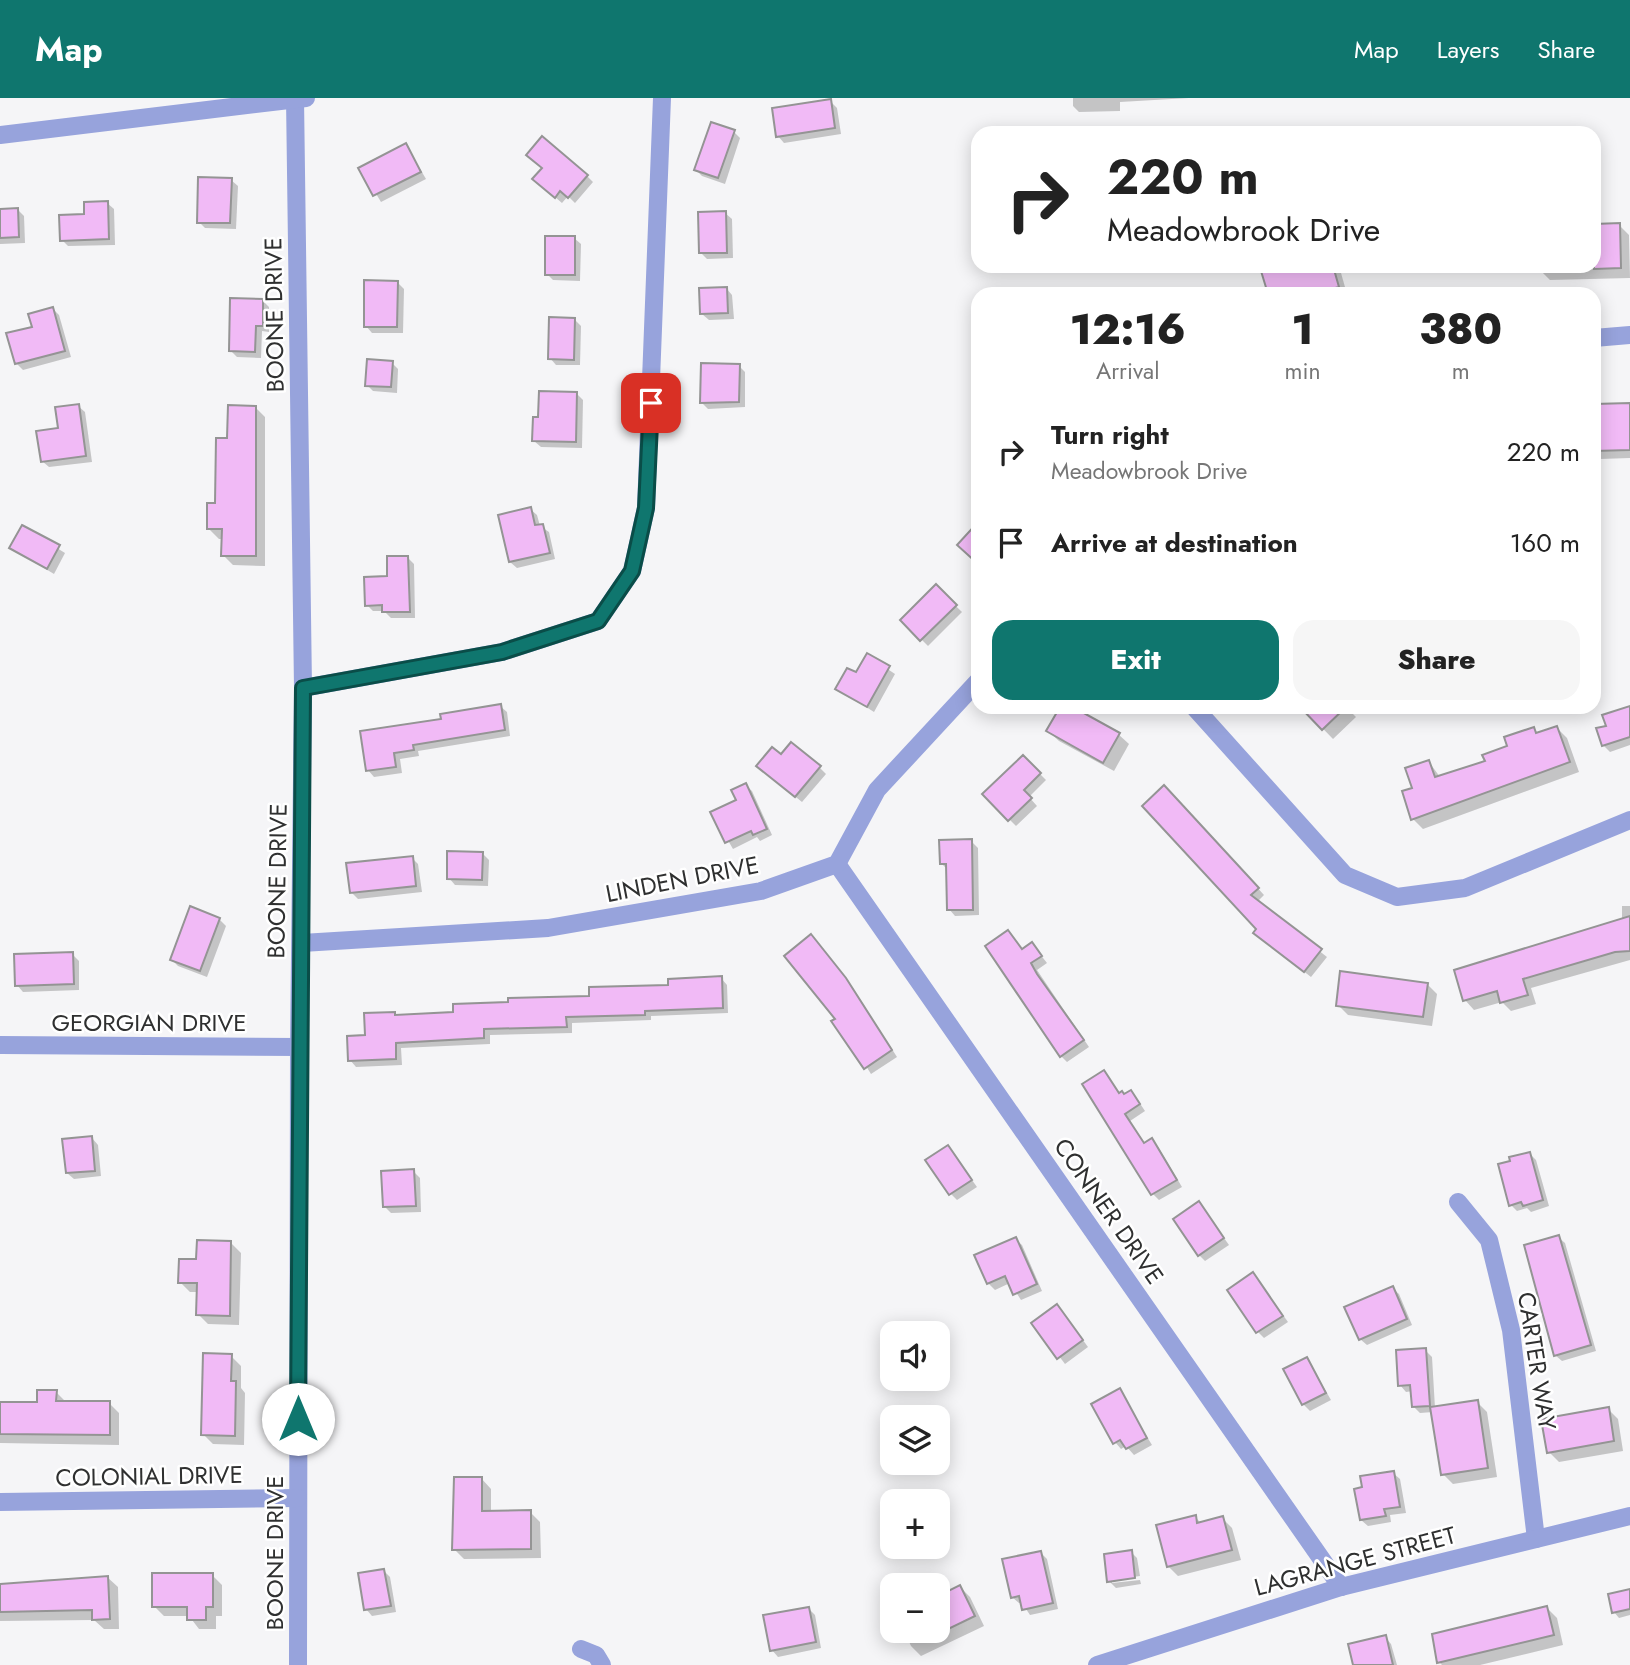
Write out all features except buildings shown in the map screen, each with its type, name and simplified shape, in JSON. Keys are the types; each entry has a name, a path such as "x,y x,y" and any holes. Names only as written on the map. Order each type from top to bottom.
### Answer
{"street":[{"path":"0,135 299,98"},
{"name":"BOONE DRIVE","path":"298,1665 299,1047 303,688 299,98"},
{"path":"303,688 502,652 598,621 632,571 646,508 662,98"},
{"path":"1601,337 1630,335"},
{"path":"837,864 877,790 971,689"},
{"path":"1200,714 1345,875 1397,897 1465,888 1630,820"},
{"name":"LINDEN DRIVE","path":"302,943 548,928 761,891 837,864"},
{"name":"CONNER DRIVE","path":"837,864 1341,1587"},
{"name":"GEORGIAN DRIVE","path":"0,1045 299,1047"},
{"name":"CARTER WAY","path":"1458,1202 1489,1240 1511,1330 1536,1539"},
{"name":"COLONIAL DRIVE","path":"0,1502 298,1498"},
{"name":"LAGRANGE STREET","path":"1097,1665 1118,1662 1341,1587 1630,1516"},
{"path":"581,1649 596,1655 602,1665"}],"route":[{"path":"298,1419 303,688 502,652 598,621 632,571 646,508 651,403"}]}
